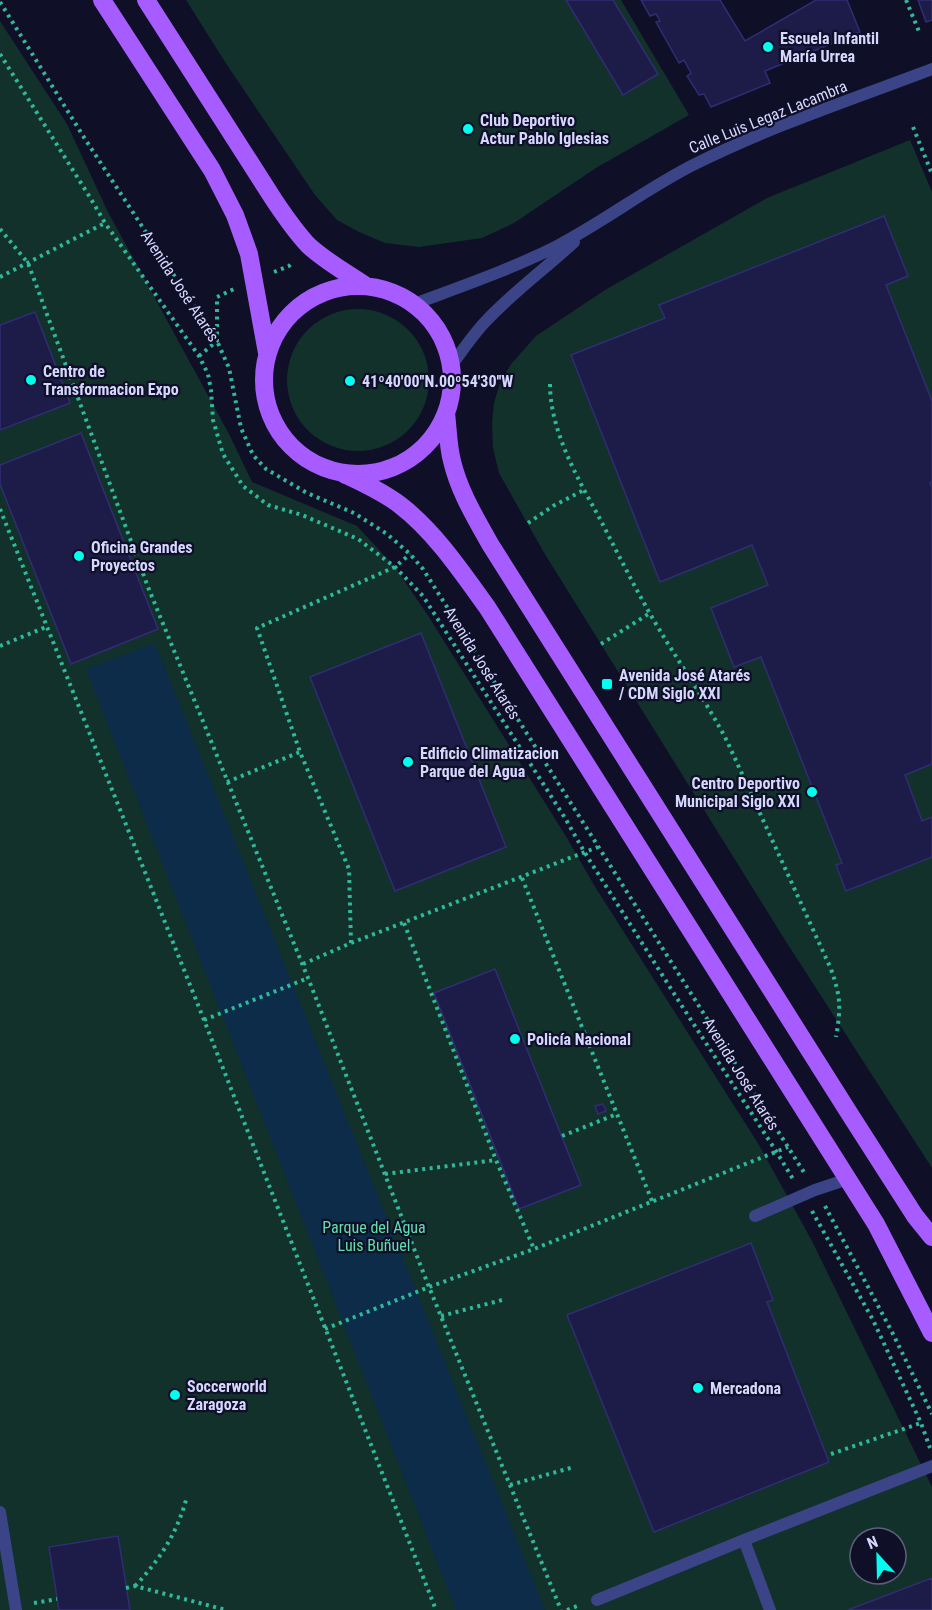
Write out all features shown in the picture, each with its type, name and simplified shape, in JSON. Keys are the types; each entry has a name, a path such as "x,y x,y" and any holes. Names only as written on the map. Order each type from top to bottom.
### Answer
{"main road":[{"path":"102,0 212,170 235,215 249,254 267,353"},
{"path":"146,0 291,225 309,245 366,286"},
{"path":"366,286 391,291 414,304 432,321 445,342 451,366 452,390 446,414 434,436 416,454 394,467 370,474 344,474 318,466 295,452 278,431 266,407 263,380 267,353 278,329 294,310 316,295 340,287 366,286"},
{"path":"446,414 452,462 459,483 468,505 490,544 857,1126 915,1216 932,1237"},
{"name":"Avenida José Atarés","path":"344,474 383,493 417,519 487,607 876,1224 932,1333"}],"street":[{"name":"Calle Luis Legaz Lacambra","path":"414,304 530,259 557,246 664,180 727,148 932,69"},
{"name":"Calle Luis Legaz Lacambra","path":"451,366 484,323 503,304 592,226"},
{"path":"754,1216 848,1179"},
{"path":"597,1600 932,1466"},
{"path":"0,1512 16,1610"},
{"path":"744,1540 770,1610"}],"path":[{"path":"906,0 920,34"},
{"name":"Avenida José Atarés","path":"0,2 85,139 217,341 229,368 241,429 253,454 266,469 307,493 354,513 387,534 423,568 816,1190 892,1332 932,1414"},
{"path":"0,54 105,223 199,356 208,374 213,420 223,454 243,486 268,505 302,514 358,538 395,567 423,596 821,1225 873,1320 921,1423 932,1453"},
{"path":"913,127 932,174"},
{"path":"0,278 105,223"},
{"path":"0,229 28,262 148,587 303,964 429,1287 561,1610"},
{"path":"550,384 552,409 558,429 584,490 650,613 727,741 831,969 841,1009 836,1036"},
{"path":"528,523 553,506 584,490"},
{"path":"0,509 436,1610"},
{"path":"351,944 349,869 300,752 258,628 395,567 410,554"},
{"path":"601,644 650,613"},
{"path":"0,646 46,627"},
{"path":"227,782 300,752"},
{"path":"303,964 598,847"},
{"path":"522,878 652,1201"},
{"path":"405,923 495,1160 534,1249"},
{"path":"204,1020 308,978"},
{"path":"562,1136 617,1114"},
{"path":"325,1329 429,1287 534,1249 788,1147"},
{"path":"385,1174 495,1160"},
{"path":"441,1316 506,1299"},
{"path":"831,1454 921,1423"},
{"path":"510,1485 574,1467"},
{"path":"135,1586 163,1552 174,1533 186,1500"},
{"path":"126,1588 135,1586 226,1610"}],"green space":[{"name":"Club Deportivo Actur Pablo Iglesias","path":"186,0 621,0 689,115 596,168 514,223 482,238 419,247 385,243 337,220 315,195"},
{"name":"Parque del Agua Luis Buñuel","path":"0,21 67,124 108,212 229,434 252,482 357,526 395,567 427,614 594,885 759,1145 812,1241 932,1487 932,1610 0,1610"},
{"name":"Centro Deportivo Municipal Siglo XXI","path":"910,140 932,192 932,1168 785,940 543,551 499,473 493,448 492,423 494,403 500,383 511,364 536,336 605,290 767,198"},
{"path":"358,309 385,315 408,330 423,353 429,380 423,407 408,430 385,445 358,451 331,445 308,430 293,407 287,380 293,353 308,330 331,315"}],"water":[{"path":"155,643 545,1610 456,1610 86,669"}],"building":[{"path":"566,0 613,0 658,74 623,95"},
{"name":"Escuela Infantil María Urrea","path":"641,0 720,0 745,41 816,0 847,0 860,32 765,71 770,83 711,107 704,94 699,95 687,76 691,73 684,60 679,63 656,22 660,21 656,14 650,16"},
{"path":"918,0 932,0 932,20 926,22"},
{"path":"884,216 908,276 886,285 932,401 932,482 930,483 932,487 932,764 905,775 922,821 932,817 932,857 846,891 836,865 842,863 761,657 734,667 711,608 768,585 752,545 660,582 571,355 665,318 659,305"},
{"name":"Centro de Transformacion Expo","path":"35,312 70,403 0,430 0,325"},
{"name":"Oficina Grandes Proyectos","path":"81,433 158,629 71,664 0,484 0,465"},
{"name":"Edificio Climatizacion Parque del Agua","path":"421,633 506,847 395,891 310,677"},
{"path":"495,969 581,1185 519,1209 434,993"},
{"path":"603,1104 606,1111 598,1114 595,1106"},
{"name":"Mercadona","path":"751,1243 773,1300 767,1302 829,1462 654,1532 567,1315"},
{"path":"118,1536 130,1610 59,1610 49,1547"},
{"path":"932,1578 932,1610 848,1610"}],"place":[{"name":"Escuela Infantil María Urrea","path":"768,47"},
{"name":"Club Deportivo Actur Pablo Iglesias","path":"468,129"},
{"name":"Centro de Transformacion Expo","path":"31,380"},
{"name":"41º40'00''N.00º54'30''W","path":"350,381"},
{"name":"Oficina Grandes Proyectos","path":"79,556"},
{"name":"Avenida José Atarés / CDM Siglo XXI","path":"607,684"},
{"name":"Edificio Climatizacion Parque del Agua","path":"408,762"},
{"name":"Centro Deportivo Municipal Siglo XXI","path":"812,792"},
{"name":"Policía Nacional","path":"515,1039"},
{"name":"Mercadona","path":"698,1388"},
{"name":"Soccerworld Zaragoza","path":"175,1395"}]}
